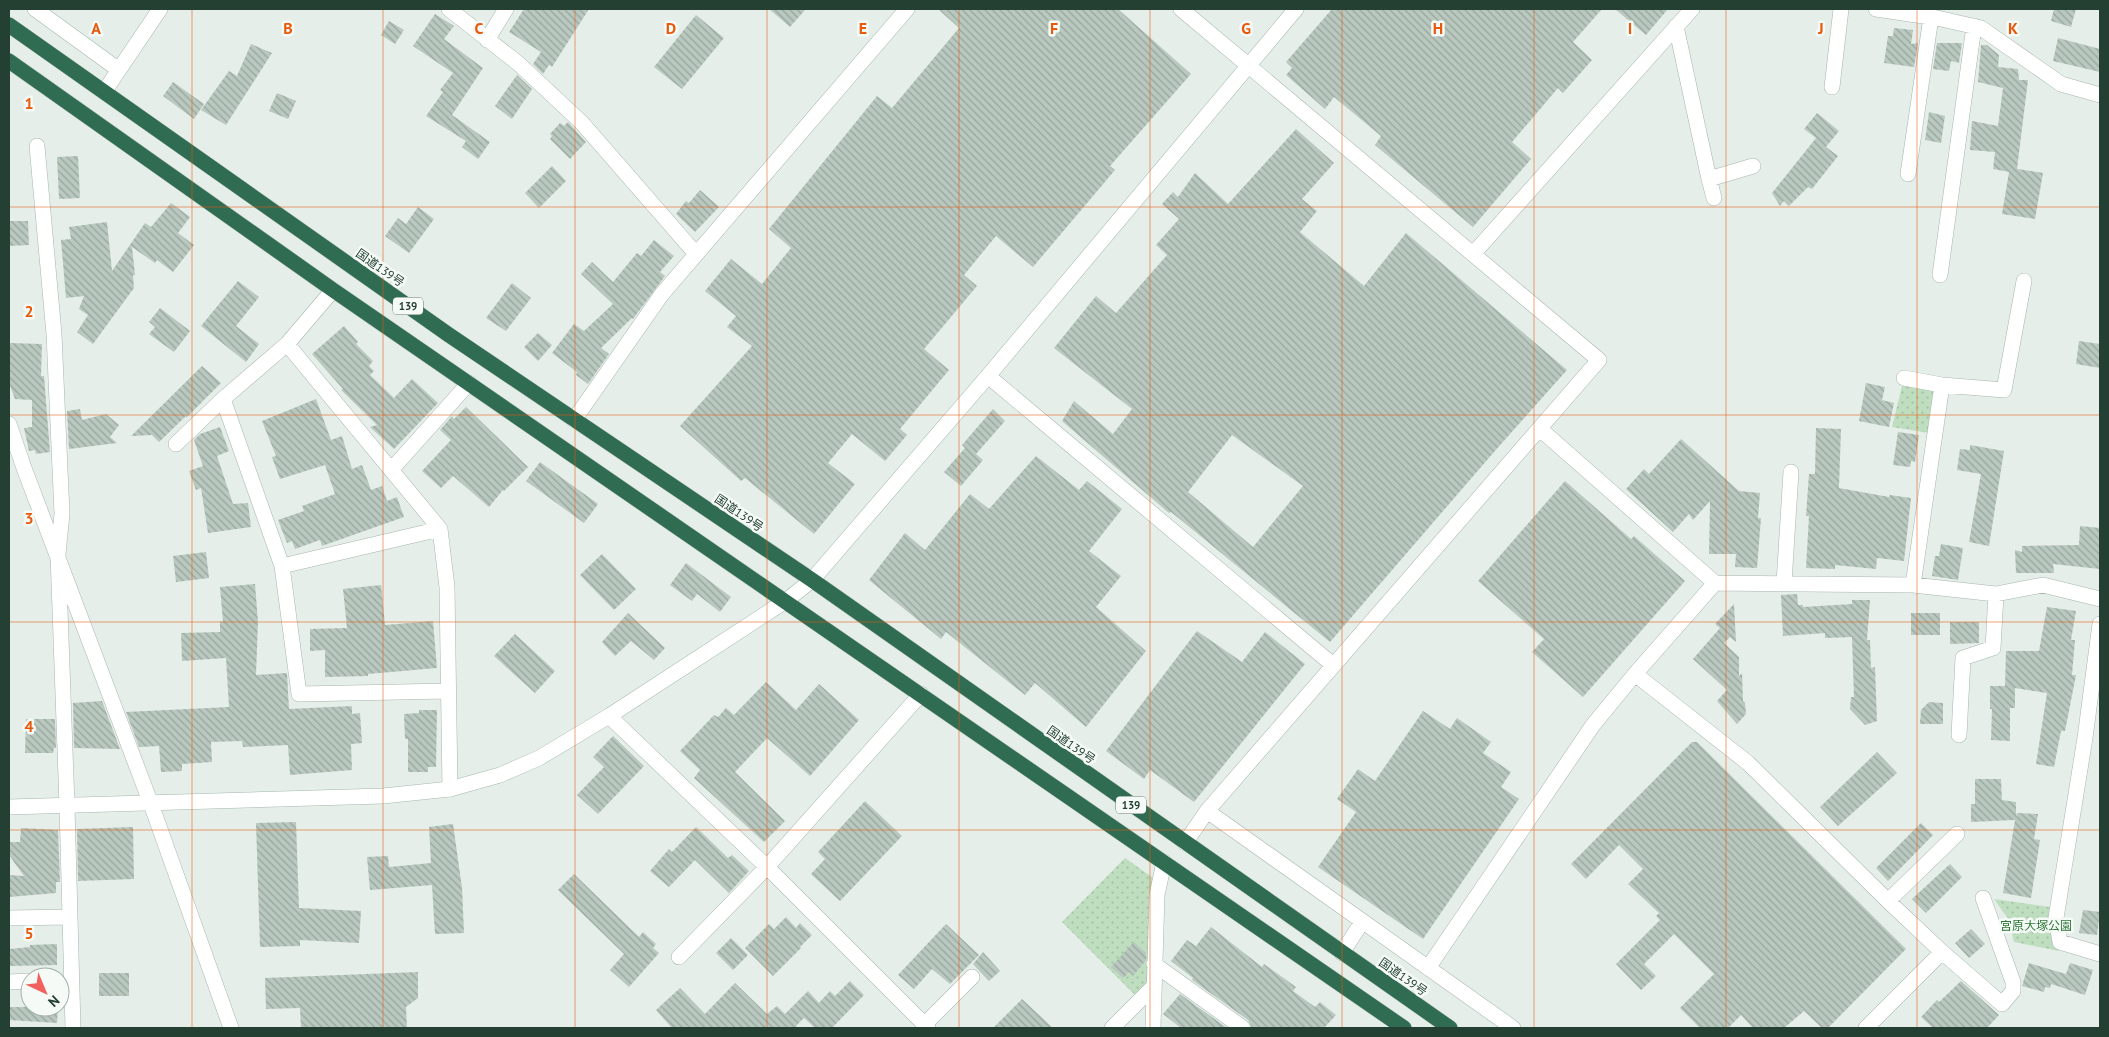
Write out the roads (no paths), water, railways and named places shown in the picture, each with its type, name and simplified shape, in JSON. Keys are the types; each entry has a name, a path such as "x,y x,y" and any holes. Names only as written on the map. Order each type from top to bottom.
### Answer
{"highway":[{"name":"国道139号","path":"9,25 574,420 812,580 1450,1028"},
{"name":"139","path":"9,61 334,290 1404,1028"}],"street":[{"path":"35,9 119,70"},
{"path":"104,92 160,9"},
{"path":"449,9 519,64 582,123 696,254"},
{"path":"487,40 506,9"},
{"path":"574,420 662,294 907,9"},
{"path":"1181,9 1599,360 1207,811 1185,843"},
{"path":"9,807 384,796 450,789 500,775 539,758 609,716 786,600 812,580 988,376 1296,9"},
{"path":"1473,254 1692,9"},
{"path":"1832,87 1841,9"},
{"path":"1876,9 1930,17 1981,28 2061,84 2100,95"},
{"path":"1908,174 1930,17"},
{"path":"1676,26 1714,198"},
{"path":"1940,275 1974,26"},
{"path":"37,146 55,343 62,514 58,554 67,806 68,918 66,967"},
{"path":"1709,180 1753,166"},
{"path":"1904,378 1942,386 2004,390 2024,281"},
{"path":"176,444 223,399 287,344 334,290"},
{"path":"287,344 440,529 447,587 450,789"},
{"path":"988,376 1333,665"},
{"path":"391,470 469,383"},
{"path":"1913,585 1942,386"},
{"path":"223,399 282,566 299,694 448,691"},
{"path":"9,424 16,468 58,554 232,1028"},
{"path":"1540,429 1715,583 1913,585 1996,594 2044,585 2100,599"},
{"path":"1784,583 1791,472"},
{"path":"282,566 440,529"},
{"path":"1428,968 1593,725 1715,583"},
{"path":"1959,735 1962,658 1993,648 1996,594"},
{"path":"2100,624 2093,739 2056,918 2060,942 2100,954"},
{"path":"1635,674 1748,763 1888,901 1942,952 2002,1004 2013,991 2010,970 1983,898"},
{"path":"679,957 767,867 922,694"},
{"path":"609,716 767,867 926,1026 972,977"},
{"path":"1207,811 1513,1028"},
{"path":"1888,901 1957,834"},
{"path":"1153,1028 1157,895 1164,862"},
{"path":"9,918 68,918"},
{"path":"1342,953 1362,922"},
{"path":"1866,1028 1942,952"},
{"path":"1154,964 1243,1028"},
{"path":"1112,1028 1153,987"},
{"path":"70,1010 73,1028"}],"park label":[{"name":"宮原大塚公園","path":"2036,926"}]}
